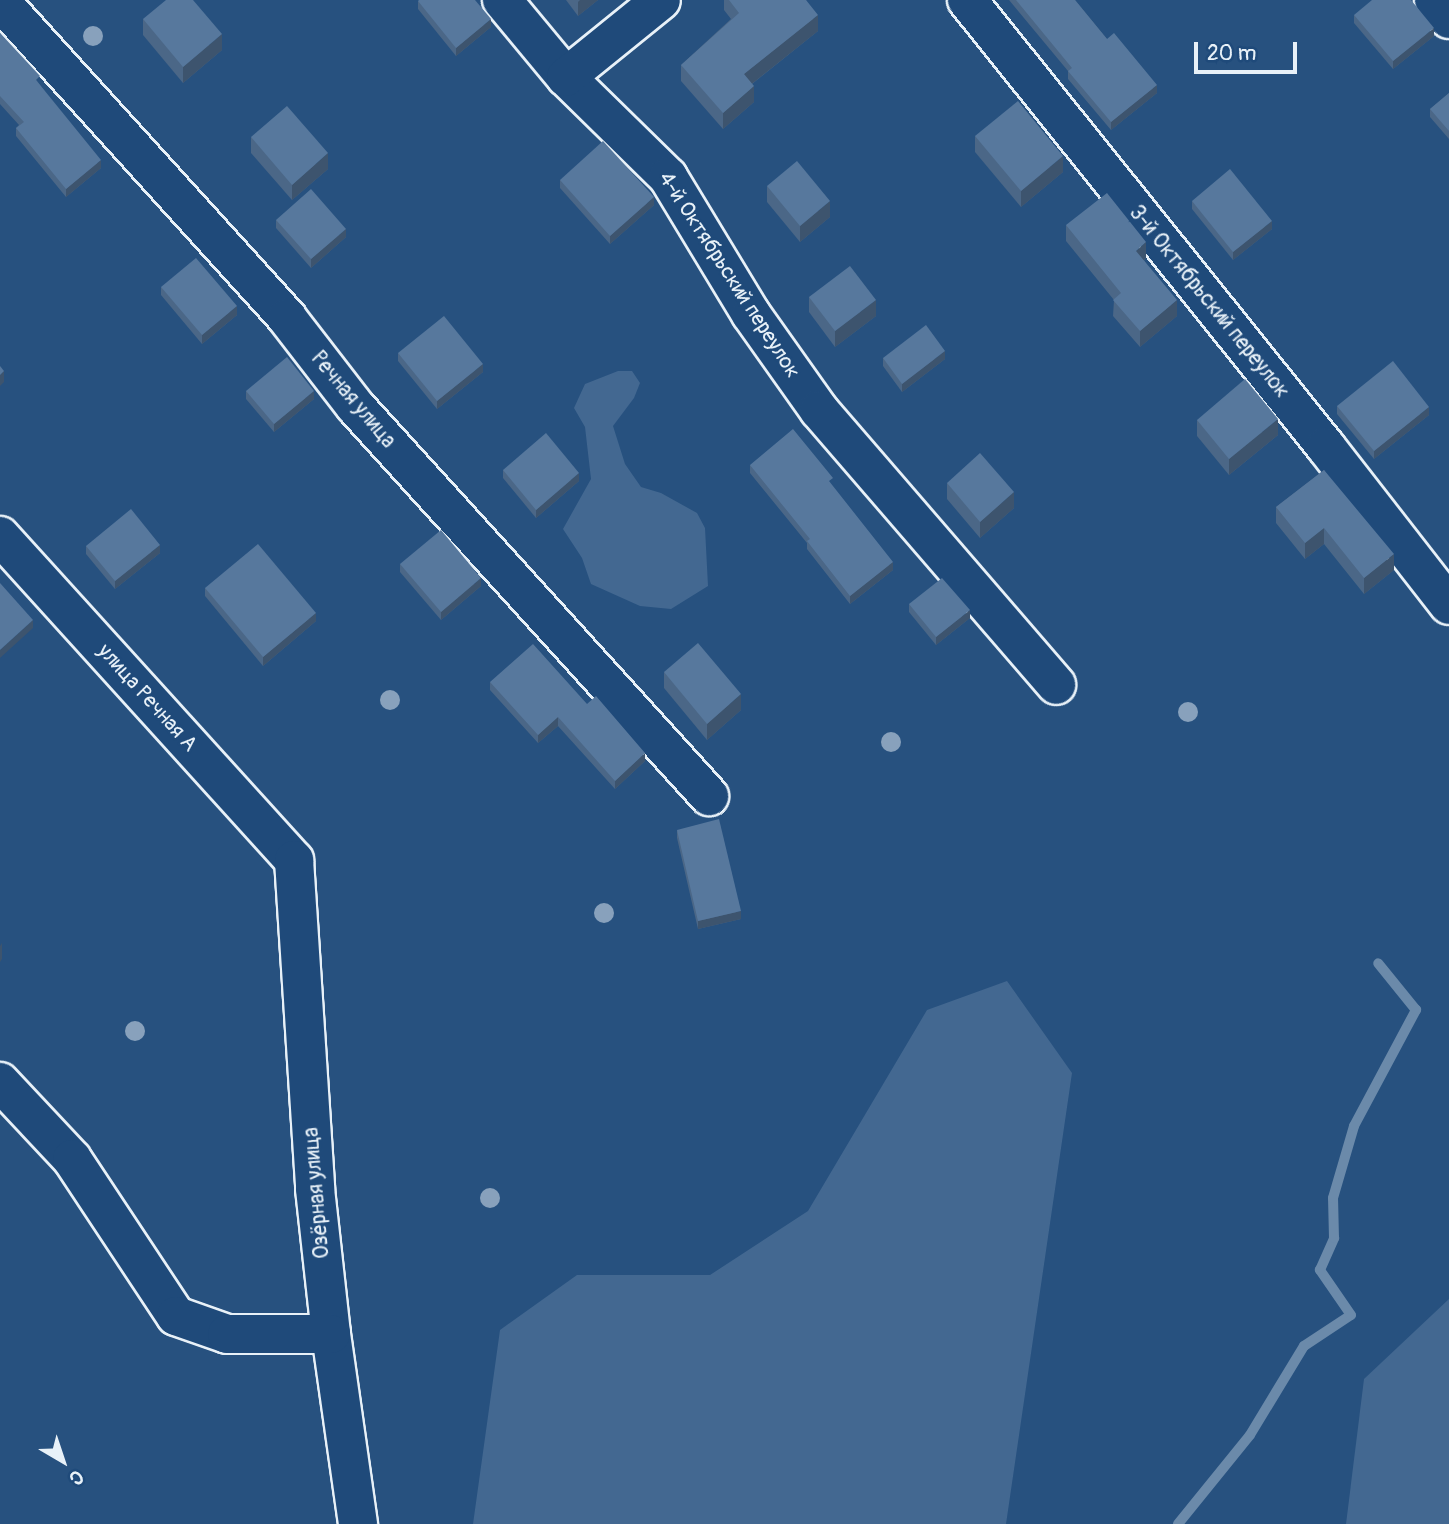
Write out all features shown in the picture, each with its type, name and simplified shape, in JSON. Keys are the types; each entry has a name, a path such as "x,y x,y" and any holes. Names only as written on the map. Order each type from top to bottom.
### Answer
{"lane":[{"name":"4-й Октябрьский переулок","path":"502,0 566,77 668,177 751,314 819,410 1056,685"},
{"path":"566,77 661,0"},
{"name":"3-й Октябрьский переулок","path":"967,0 1326,447 1449,605"},
{"path":"1434,0 1449,19"},
{"name":"Речная улица","path":"0,1 286,318 355,406 709,796"},
{"name":"улица Речная А","path":"0,536 294,860"},
{"name":"Озёрная улица","path":"294,860 315,1189 331,1334 359,1524"},
{"path":"0,1082 72,1159 176,1316 227,1334 331,1334"}],"shaded area":[{"path":"618,371 632,371 640,383 634,398 613,426 625,464 641,487 661,493 697,513 705,528 708,586 671,609 640,606 591,584 582,558 563,529 591,479 585,427 574,408 585,384"},
{"path":"1007,981 1072,1073 1006,1524 473,1524 500,1330 577,1275 710,1275 808,1211 927,1010"},
{"path":"1449,1299 1449,1524 1346,1524 1364,1379"}],"building":[{"path":"166,0 193,0 222,34 183,67 143,19"},
{"path":"419,0 475,0 491,19 456,48"},
{"path":"729,0 806,0 818,15 744,74 754,86 723,113 681,65 739,13"},
{"path":"1016,0 1075,0 1107,39 1114,33 1157,85 1111,122 1068,71 1072,68"},
{"path":"1372,0 1411,0 1434,28 1393,61 1354,15"},
{"path":"0,33 40,76 36,80 101,160 66,189 16,128 24,122 0,96"},
{"path":"1449,93 1449,131 1430,109"},
{"path":"1018,101 1063,156 1021,191 975,136"},
{"path":"287,106 328,153 292,185 251,137"},
{"path":"603,141 654,197 610,236 560,180"},
{"path":"797,161 830,201 800,226 767,186"},
{"path":"1230,169 1272,221 1233,252 1192,201"},
{"path":"311,189 346,229 311,259 276,220"},
{"path":"1107,193 1146,242 1136,251 1177,300 1140,331 1113,300 1121,293 1066,225"},
{"path":"196,258 237,306 202,335 161,287"},
{"path":"850,266 876,300 835,331 809,297"},
{"path":"444,316 483,364 437,401 398,353"},
{"path":"926,325 945,351 902,384 883,358"},
{"path":"287,357 314,391 274,424 246,391"},
{"path":"1393,361 1429,407 1374,451 1337,406"},
{"path":"1245,379 1278,419 1229,459 1197,420"},
{"path":"793,429 833,478 829,481 893,562 850,596 807,541 810,539 750,465"},
{"path":"546,433 579,473 536,510 503,470"},
{"path":"980,453 1014,492 980,522 947,483"},
{"path":"1324,470 1394,554 1364,578 1324,528 1305,543 1276,507"},
{"path":"131,509 160,545 115,581 86,546"},
{"path":"441,530 481,578 441,612 400,564"},
{"path":"258,544 316,613 263,657 205,588"},
{"path":"942,578 970,610 936,637 909,604"},
{"path":"0,583 33,620 0,650"},
{"path":"698,643 741,694 707,724 664,672"},
{"path":"533,644 587,704 596,696 645,753 615,781 558,717 538,735 490,682"},
{"path":"719,819 741,911 698,921 677,830"}],"waterway":[{"path":"1178,1524 1250,1435 1304,1346 1351,1315 1320,1270 1334,1238 1333,1198 1354,1126 1416,1010 1378,963"}]}
